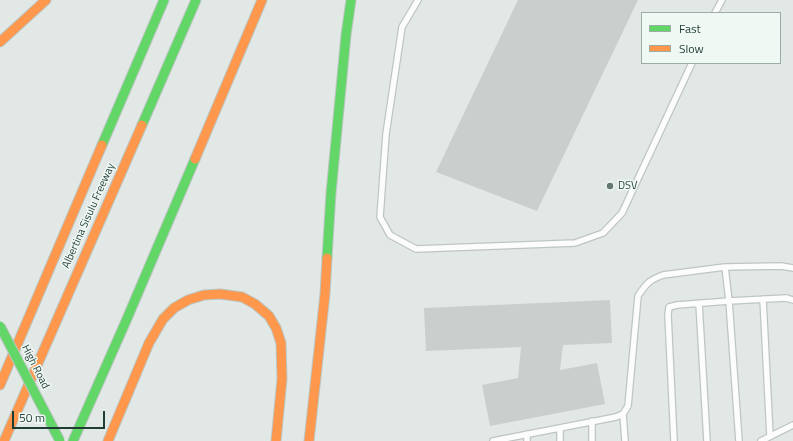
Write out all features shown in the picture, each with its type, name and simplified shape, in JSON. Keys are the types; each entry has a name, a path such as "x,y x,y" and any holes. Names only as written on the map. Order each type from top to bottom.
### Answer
{"main road":[{"path":"0,42 46,0"},
{"path":"0,385 164,0"},
{"name":"Albertina Sisulu Freeway","path":"4,441 196,0"},
{"path":"73,441 126,321 262,0"},
{"path":"308,441 325,294 331,193 346,35 351,0"},
{"path":"108,441 149,343 163,319 174,308 188,300 204,295 220,294 242,297 255,304 268,316 276,328 281,343 282,379 276,441"},
{"name":"High Road","path":"0,326 60,441"}],"lane":[{"path":"418,0 402,27 386,134 380,217 390,235 416,249 575,243 603,233 622,213 692,64"},
{"path":"716,12 722,0"},
{"path":"494,441 616,417 623,414 628,406 638,296 644,286 653,279 663,275 725,268 781,266 793,268"},
{"path":"725,268 729,301 739,441"},
{"path":"674,441 668,315 669,308 677,305 729,301 786,298 793,300"},
{"path":"763,300 770,436"},
{"path":"699,303 707,441"},
{"path":"623,414 625,441"},
{"path":"592,421 592,441"},
{"path":"761,441 793,425"},
{"path":"560,428 560,441"},
{"path":"527,434 527,441"}],"building":[{"path":"518,0 638,0 537,211 436,172"},
{"path":"610,300 612,343 563,345 560,370 597,363 605,404 490,426 482,385 518,378 521,347 426,351 424,308"}],"traffic: fast":[{"path":"102,145 164,0"},
{"path":"142,125 196,0"},
{"path":"327,258 331,193 346,35 351,0"},
{"path":"73,441 195,159"},
{"path":"0,326 60,441"}],"traffic: slow":[{"path":"0,42 46,0"},
{"path":"195,159 262,0"},
{"path":"4,441 142,125"},
{"path":"0,385 102,145"},
{"path":"309,441 325,294 327,258"},
{"path":"108,441 149,343 163,319 174,308 188,300 204,295 220,294 242,297 255,304 269,316 276,328 281,343 282,379 276,441"}],"place":[{"name":"DSV","path":"610,186"}]}
